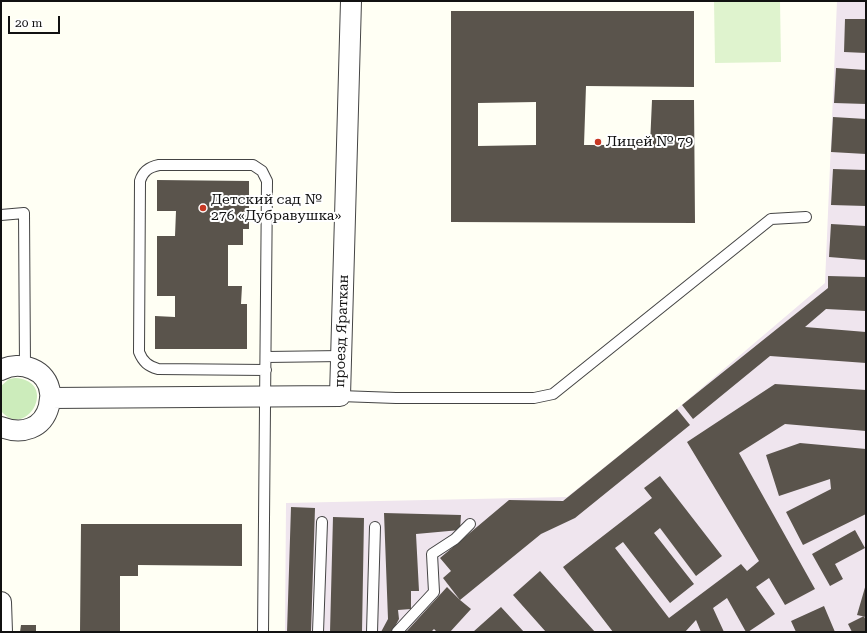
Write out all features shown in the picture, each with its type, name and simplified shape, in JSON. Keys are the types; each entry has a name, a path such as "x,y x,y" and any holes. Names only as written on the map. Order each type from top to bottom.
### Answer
{"street":[{"name":"проезд Яраткан","path":"50,398 340,396 351,1"},
{"path":"1,370 19,365 25,366 40,373 47,382 50,398 47,414 32,428 22,431 11,431 1,427"},
{"path":"1,602 2,632"}],"lane":[{"path":"263,632 266,370 267,181 264,174 253,165 159,165 146,169 140,181 139,352 141,357 151,367 158,370 266,370"},
{"path":"1,215 24,213 25,366"},
{"path":"340,396 396,398 534,398 553,394 771,219 806,217"},
{"path":"266,357 342,356"},
{"path":"318,632 322,522"},
{"path":"397,632 434,592 432,554 455,539 470,524"},
{"path":"372,632 375,526"}],"shaded area":[{"path":"837,1 866,1 866,632 285,632 286,503 567,497 678,408 825,283"}],"green space":[{"path":"714,1 780,1 781,62 715,63"},
{"path":"15,378 28,382 35,389 37,398 34,407 28,415 20,419 11,418 1,411 1,386 9,379"}],"building":[{"path":"451,11 694,11 694,87 586,86 584,145 650,145 652,100 694,100 695,223 451,222","holes":["536,102 536,145 478,146 478,103"]},
{"path":"845,19 866,19 866,53 844,52"},
{"path":"836,68 866,70 866,104 834,103"},
{"path":"833,117 866,119 866,154 831,152"},
{"path":"833,169 866,170 866,206 831,205"},
{"path":"157,180 249,181 249,229 243,229 243,245 228,245 228,286 242,286 241,304 247,304 247,349 155,349 155,316 175,317 175,296 157,296 157,236 175,236 176,211 157,211"},
{"path":"831,224 866,226 866,260 829,257"},
{"path":"828,276 866,277 866,311 826,309 805,327 866,332 866,363 770,356 693,419 682,405 828,288"},
{"path":"775,384 866,390 866,431 785,424 739,453 815,589 785,605 769,578 756,587 775,614 748,632 746,632 727,598 713,608 724,632 701,632 696,620 685,632 613,632 563,567 652,498 644,488 660,476 722,556 696,576 660,528 654,533 694,584 670,603 623,542 615,548 669,618 741,564 747,571 759,561 687,442"},
{"path":"677,409 690,425 575,518 541,534 460,600 443,578 451,571 440,558 509,500 563,501"},
{"path":"800,443 866,449 866,514 803,545 786,512 831,489 830,479 779,496 766,455"},
{"path":"291,507 315,508 311,632 287,632"},
{"path":"384,513 461,515 460,530 416,534 419,591 411,591 411,609 398,610 399,619 392,632 381,632 388,619"},
{"path":"333,517 364,518 362,632 330,632"},
{"path":"81,524 242,524 242,566 138,565 138,576 120,576 120,632 80,632"},
{"path":"855,530 865,548 835,564 843,579 830,586 812,554"},
{"path":"540,571 595,632 546,632 513,595"},
{"path":"866,584 866,617 857,615"},
{"path":"447,587 471,609 450,632 437,632 434,629 431,632 406,632"},
{"path":"824,606 835,632 796,632 791,621"},
{"path":"501,607 524,632 473,632"},
{"path":"864,616 866,621 866,632 852,632 848,624"},
{"path":"21,625 36,625 36,632 20,632"}],"place":[{"name":"Лицей № 79","path":"598,142"},
{"name":"Детский сад № 276 «Дубравушка»","path":"203,208"}]}
